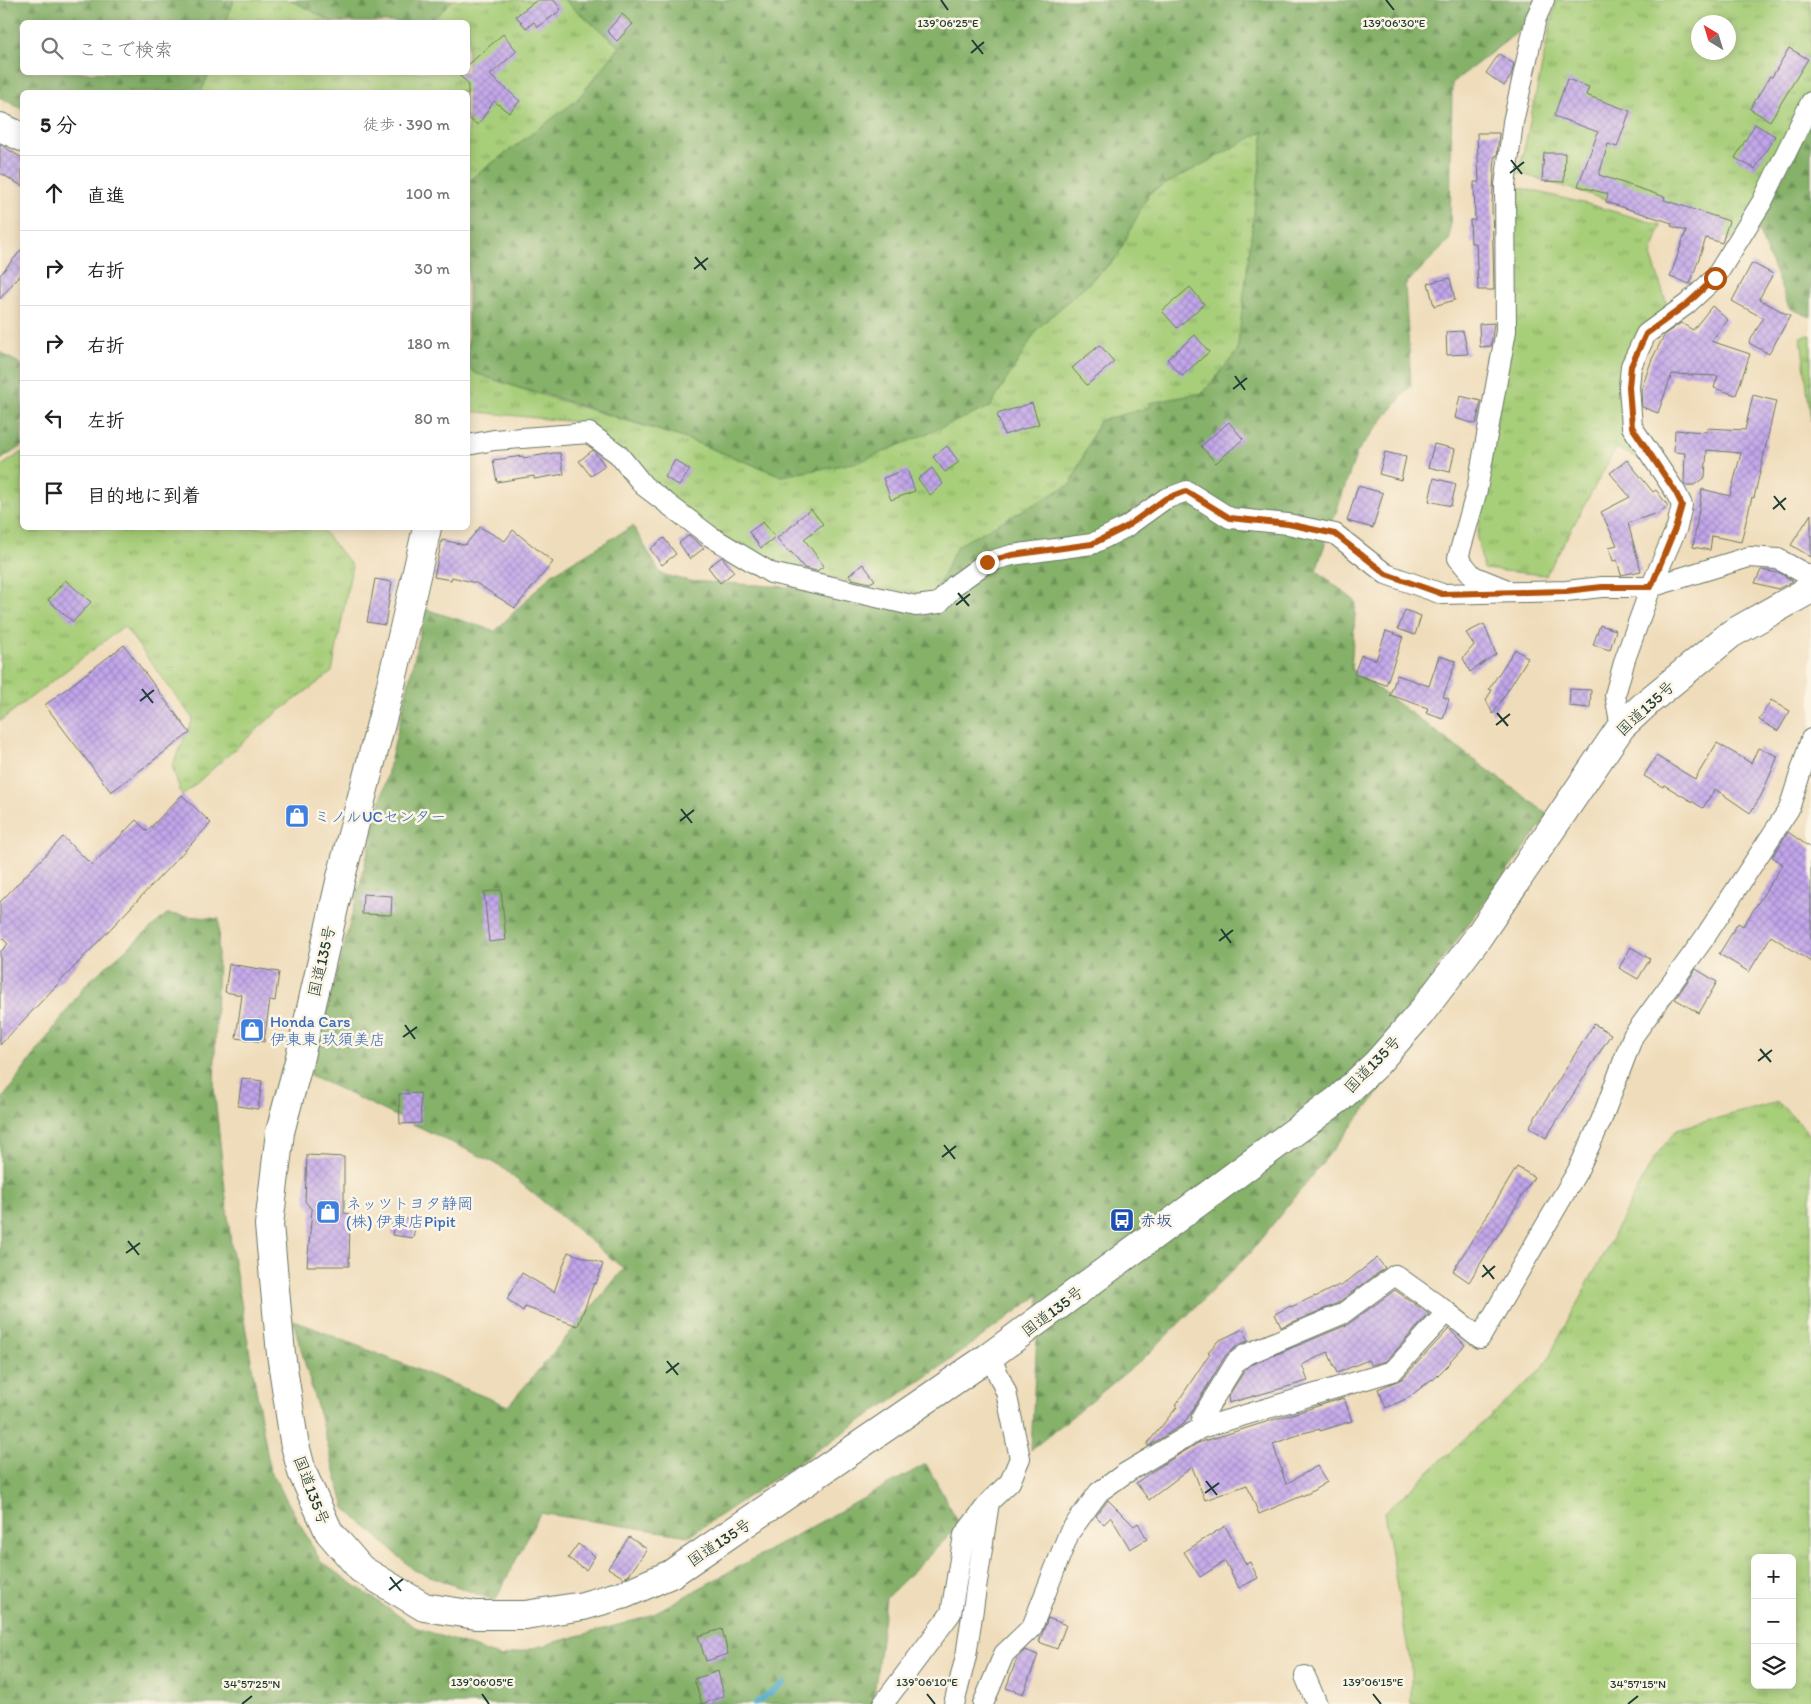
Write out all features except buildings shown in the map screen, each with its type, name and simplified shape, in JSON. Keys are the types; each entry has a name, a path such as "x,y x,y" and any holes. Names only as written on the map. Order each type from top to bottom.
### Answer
{"highway":[{"path":"0,127 20,137"},
{"name":"国道135号","path":"426,530 390,690 341,877 299,1061 280,1132 269,1225 281,1354 294,1441 302,1472 329,1532 361,1569 424,1607 476,1615 515,1615 583,1606 625,1594 671,1574 990,1356 1340,1098 1377,1063 1420,1014 1476,940 1621,727 1649,701 1731,634 1811,589"}],"street":[{"path":"1513,593 1473,576 1458,558 1477,490 1506,331 1505,186 1513,122 1536,18 1544,0"},
{"path":"1621,727 1615,695 1625,659 1651,587 1676,526 1682,505 1675,491 1632,427 1629,387 1631,366 1646,334 1687,304 1715,278 1762,202 1811,102"},
{"path":"470,445 494,440 589,433 618,454 644,486 710,536 771,572 916,606 939,603 955,585 987,562 1012,555 1092,544 1126,527 1165,499 1186,491 1230,518 1288,524 1335,534 1386,574 1442,594 1566,591 1602,587 1651,587 1748,557 1778,559 1811,577"},
{"path":"1201,1428 1202,1417 1236,1362 1245,1355 1342,1314 1395,1274 1480,1338 1577,1172 1601,1121 1633,1036 1703,940 1789,810 1811,738"},
{"path":"983,1704 1004,1654 1032,1627 1069,1533 1099,1492 1124,1474 1201,1428 1393,1371 1446,1312"},
{"path":"883,1704 951,1613 964,1535 989,1502 1010,1482 1020,1458 1006,1392 990,1356"},
{"path":"954,1704 966,1656 989,1502"},
{"path":"1305,1676 1318,1704"}],"green space":[{"path":"0,0 234,0 227,20 20,20 20,75 208,75 202,90 20,90 20,108 0,98"},
{"path":"234,0 291,0 329,20 227,20"},
{"path":"291,0 453,0 433,20 329,20"},
{"path":"453,0 564,0 620,47 576,101 470,180 470,90 202,90 208,75 470,75 470,20 433,20"},
{"path":"564,0 1544,0 1536,18 1452,83 1450,239 1405,285 1411,385 1357,452 1316,570 1356,602 1351,669 1549,815 1439,964 1384,1086 1248,1255 1146,1356 1031,1450 1039,1295 932,1373 689,1536 540,1513 495,1601 414,1570 345,1508 293,1320 508,1406 624,1269 499,1165 310,1075 385,784 425,609 495,631 552,574 633,526 661,574 689,581 789,587 916,606 934,595 957,546 1071,484 1099,421 1151,407 1149,403 1203,393 1237,352 1264,131 1149,193 1117,257 1038,328 990,407 859,462 782,476 684,438 475,373 470,367 470,180 576,101 620,47"},
{"path":"1556,0 1811,0 1811,121 1738,240 1519,173"},
{"path":"1811,123 1811,317 1789,308 1757,227"},
{"path":"1264,130 1242,346 1203,393 1146,408 1096,428 1071,484 934,595 866,586 784,568 687,518 626,473 576,422 470,411 470,367 475,373 684,438 782,476 1038,328 1112,262 1149,193"},
{"path":"1513,186 1591,205 1661,225 1651,255 1667,305 1643,341 1632,427 1642,460 1616,448 1546,575 1484,569 1477,538 1498,416"},
{"path":"1811,335 1811,421 1801,337"},
{"path":"0,352 20,364 20,447 0,460"},
{"path":"20,453 20,530 323,530 352,566 332,672 270,718 182,796 172,766 193,719 124,626 0,721 0,467"},
{"path":"167,914 219,919 214,1088 231,1244 270,1470 321,1562 415,1627 501,1657 647,1617 926,1464 960,1525 886,1598 873,1704 0,1704 0,1102 87,983"},
{"path":"1778,1102 1811,1135 1811,1704 1411,1704 1411,1667 1384,1513 1543,1368 1654,1158 1677,1129"}],"waterway":[{"path":"755,1704 784,1683"}],"place":[{"name":"ミノルUCセンター","path":"297,816"},
{"name":"Honda Cars 伊東東 玖須美店","path":"252,1030"},
{"name":"ネッツトヨタ静岡 (株) 伊東店Pipit","path":"328,1212"},
{"name":"赤坂","path":"1122,1220"}],"route":[{"path":"987,562 1012,555 1092,544 1126,527 1165,499 1186,491 1230,518 1288,524 1335,534 1386,574 1442,594 1566,591 1602,587 1651,587 1676,526 1682,505 1675,491 1632,427 1629,387 1631,366 1646,334 1687,304 1715,278"}]}
